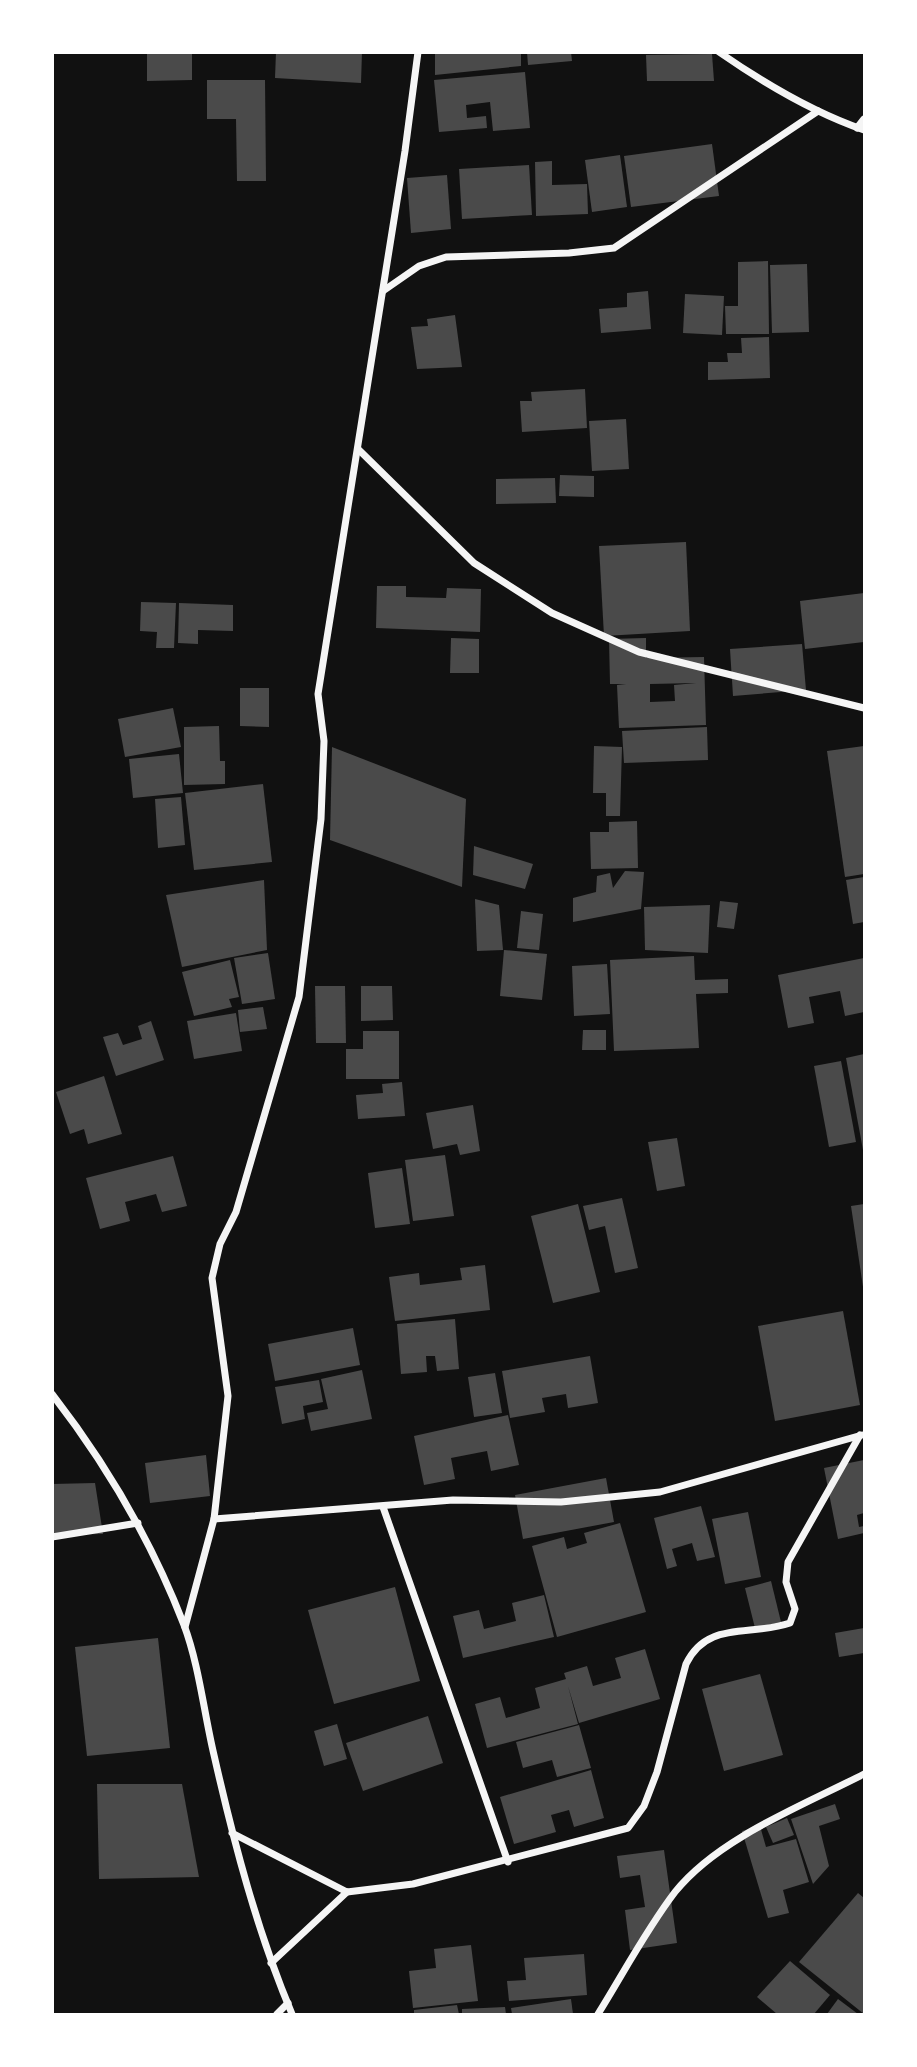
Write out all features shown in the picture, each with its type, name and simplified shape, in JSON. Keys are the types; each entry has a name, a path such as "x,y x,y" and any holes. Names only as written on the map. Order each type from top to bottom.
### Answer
{"street":[{"path":"185,1627 214,1518 228,1396 212,1278 220,1244 236,1212 299,997 321,819 324,741 318,694 383,291 418,52"},
{"path":"719,52 763,82 818,111 861,129 864,118"},
{"path":"383,291 419,266 446,257 569,253 614,248 818,111"},
{"path":"358,449 474,563 552,613 639,652 864,708"},
{"path":"52,1394 86,1438 138,1523 185,1627 232,1833 271,1963 292,2014"},
{"path":"214,1518 453,1500 561,1503 660,1492 862,1435"},
{"path":"232,1833 347,1892 413,1884 508,1862 628,1828 644,1806 657,1772 686,1664 694,1647 716,1634 774,1629 790,1623 795,1609 786,1582 788,1562 862,1435"},
{"path":"383,1507 508,1862"},
{"path":"52,1537 138,1523"},
{"path":"598,2014 676,1892 703,1864 742,1837 864,1774"},
{"path":"271,1963 347,1892"},
{"path":"277,2014 288,2003"}],"building":[{"path":"147,52 192,52 192,80 147,81"},
{"path":"276,52 362,52 361,83 275,78"},
{"path":"435,52 521,52 521,66 435,75"},
{"path":"527,52 571,52 572,61 528,65"},
{"path":"712,54 714,81 647,81 646,55"},
{"path":"525,72 530,128 493,131 490,102 466,105 467,118 486,116 487,128 439,132 434,80"},
{"path":"207,80 265,80 266,181 237,181 236,119 207,119"},
{"path":"712,144 719,196 631,207 624,156"},
{"path":"620,155 627,207 592,212 585,160"},
{"path":"552,161 552,185 587,184 588,214 536,216 535,162"},
{"path":"529,165 532,215 462,219 459,169"},
{"path":"447,175 451,229 411,233 407,178"},
{"path":"768,261 769,334 726,334 725,306 738,306 738,262"},
{"path":"807,264 809,332 772,333 770,265"},
{"path":"648,291 651,329 601,333 599,309 627,307 627,293"},
{"path":"685,294 724,296 722,335 683,333"},
{"path":"455,315 462,367 417,369 411,327 428,326 427,319"},
{"path":"769,337 770,378 708,380 708,362 728,362 727,353 742,353 741,338"},
{"path":"585,389 587,428 522,432 520,401 532,401 531,392"},
{"path":"626,419 629,469 592,471 589,421"},
{"path":"560,475 594,476 594,497 559,496"},
{"path":"555,478 556,503 496,504 496,479"},
{"path":"686,542 690,631 604,636 599,546"},
{"path":"377,586 406,586 406,597 446,598 447,588 481,589 480,632 376,628"},
{"path":"864,593 864,642 805,649 800,601"},
{"path":"141,602 176,603 174,648 156,648 157,632 140,631"},
{"path":"179,603 233,605 233,631 198,630 198,644 178,643"},
{"path":"451,638 479,639 479,673 450,673"},
{"path":"646,638 646,658 704,657 706,725 619,728 617,685 626,684 610,684 609,639","holes":["696,683 674,685 675,701 650,702 650,684"]},
{"path":"802,644 806,690 733,696 730,649"},
{"path":"240,688 269,688 269,727 240,726"},
{"path":"173,708 181,747 125,757 118,719"},
{"path":"219,726 220,761 225,761 225,784 184,785 184,727"},
{"path":"707,727 708,760 624,763 622,731"},
{"path":"594,746 622,747 620,816 606,816 606,793 593,793"},
{"path":"864,746 864,874 845,877 827,751"},
{"path":"332,747 466,799 462,887 330,840"},
{"path":"179,754 183,793 133,798 129,759"},
{"path":"263,784 272,862 194,870 185,793"},
{"path":"181,797 185,845 158,848 155,799"},
{"path":"637,821 638,868 591,869 590,832 609,832 609,822"},
{"path":"474,846 533,864 525,889 473,875"},
{"path":"625,871 644,872 641,909 573,922 573,898 596,892 597,876 610,873 613,888"},
{"path":"864,877 864,922 853,924 846,880"},
{"path":"264,880 267,950 182,967 166,895"},
{"path":"475,899 499,905 503,950 477,951"},
{"path":"720,901 738,903 734,929 717,927"},
{"path":"710,905 708,953 645,950 644,907"},
{"path":"521,911 543,914 539,950 517,948"},
{"path":"504,950 547,954 542,1000 500,996"},
{"path":"268,953 275,999 242,1004 234,958"},
{"path":"694,956 695,980 728,979 728,993 696,994 699,1048 614,1051 610,960"},
{"path":"864,958 864,1012 845,1016 840,991 809,997 814,1023 788,1028 778,975"},
{"path":"230,960 239,997 229,999 232,1007 194,1016 182,972"},
{"path":"607,964 610,1014 574,1016 572,966"},
{"path":"315,986 345,986 346,1043 316,1043"},
{"path":"361,986 392,986 393,1020 361,1021"},
{"path":"263,1007 267,1029 240,1032 238,1010"},
{"path":"236,1013 242,1051 194,1059 187,1021"},
{"path":"151,1021 164,1060 116,1076 103,1037 118,1033 123,1045 142,1039 138,1026"},
{"path":"583,1030 606,1030 606,1050 582,1050"},
{"path":"363,1031 399,1031 399,1079 346,1079 346,1049 363,1049"},
{"path":"864,1054 864,1150 863,1150 846,1058"},
{"path":"841,1061 856,1142 829,1147 814,1066"},
{"path":"104,1076 122,1134 88,1144 84,1129 70,1134 56,1092"},
{"path":"402,1082 405,1116 358,1119 356,1095 383,1093 382,1084"},
{"path":"473,1105 480,1151 460,1155 457,1144 433,1149 426,1113"},
{"path":"677,1138 685,1186 657,1191 648,1142"},
{"path":"445,1155 454,1216 413,1221 405,1160"},
{"path":"173,1156 187,1206 162,1212 156,1194 125,1202 130,1221 100,1229 86,1178"},
{"path":"402,1168 410,1224 375,1228 368,1173"},
{"path":"622,1198 638,1268 615,1273 605,1226 589,1230 583,1206"},
{"path":"578,1204 600,1292 553,1303 531,1216"},
{"path":"864,1204 864,1287 863,1287 851,1206"},
{"path":"485,1265 490,1310 395,1321 389,1277 419,1273 420,1285 462,1280 460,1268"},
{"path":"843,1311 860,1405 775,1421 758,1326"},
{"path":"455,1319 459,1369 437,1371 435,1356 426,1356 427,1372 401,1374 397,1324"},
{"path":"353,1328 360,1365 275,1381 268,1344"},
{"path":"590,1356 598,1403 568,1408 566,1394 542,1398 545,1412 510,1418 502,1371"},
{"path":"362,1370 372,1419 311,1431 307,1413 328,1409 321,1379"},
{"path":"495,1373 502,1413 474,1417 468,1377"},
{"path":"319,1380 323,1402 303,1406 305,1419 282,1424 275,1387"},
{"path":"508,1415 519,1465 491,1471 487,1451 451,1458 455,1479 424,1485 414,1436"},
{"path":"206,1455 210,1496 150,1503 145,1463"},
{"path":"864,1460 864,1513 857,1515 859,1527 864,1526 864,1533 838,1539 824,1468"},
{"path":"606,1478 614,1522 523,1539 515,1495"},
{"path":"95,1483 103,1534 52,1535 52,1484"},
{"path":"701,1506 715,1557 697,1561 692,1543 672,1549 677,1566 667,1569 654,1518"},
{"path":"748,1512 761,1577 725,1584 712,1519"},
{"path":"620,1523 646,1612 557,1637 532,1546 564,1537 567,1549 587,1543 584,1533"},
{"path":"771,1581 781,1622 755,1628 745,1588"},
{"path":"395,1587 420,1681 334,1704 308,1610"},
{"path":"544,1595 554,1637 463,1658 453,1616 479,1610 484,1629 516,1621 512,1603"},
{"path":"864,1628 864,1653 839,1657 835,1633"},
{"path":"158,1638 170,1748 87,1756 75,1647"},
{"path":"645,1649 660,1699 579,1723 568,1686 578,1724 487,1748 475,1704 500,1697 506,1718 540,1708 535,1688 566,1679 564,1673 587,1666 593,1686 621,1678 615,1658"},
{"path":"760,1674 783,1755 724,1771 702,1689"},
{"path":"428,1716 443,1763 363,1791 346,1743"},
{"path":"337,1724 347,1759 324,1766 314,1731"},
{"path":"579,1725 591,1768 557,1777 552,1760 523,1768 516,1742"},
{"path":"591,1770 604,1818 574,1827 569,1810 551,1815 556,1832 514,1844 500,1797"},
{"path":"97,1784 182,1784 199,1877 99,1879"},
{"path":"835,1804 840,1819 819,1826 829,1866 813,1884 791,1819"},
{"path":"787,1818 794,1835 773,1843 766,1827"},
{"path":"760,1826 766,1847 796,1839 809,1882 783,1890 789,1913 768,1918 742,1831"},
{"path":"664,1850 677,1943 630,1950 625,1910 645,1907 640,1875 620,1878 617,1856"},
{"path":"858,1893 864,1898 864,2014 799,1962"},
{"path":"471,1945 478,2001 413,2008 409,1971 436,1968 434,1949"},
{"path":"584,1954 587,1995 509,2001 507,1981 526,1980 524,1958"},
{"path":"790,1961 830,1995 814,2014 777,2014 757,1997"},
{"path":"571,1999 573,2014 512,2014 511,2008"},
{"path":"838,1999 858,2014 827,2014"},
{"path":"457,2005 459,2014 414,2014 414,2010"},
{"path":"505,2007 506,2014 462,2014 462,2009"}]}
